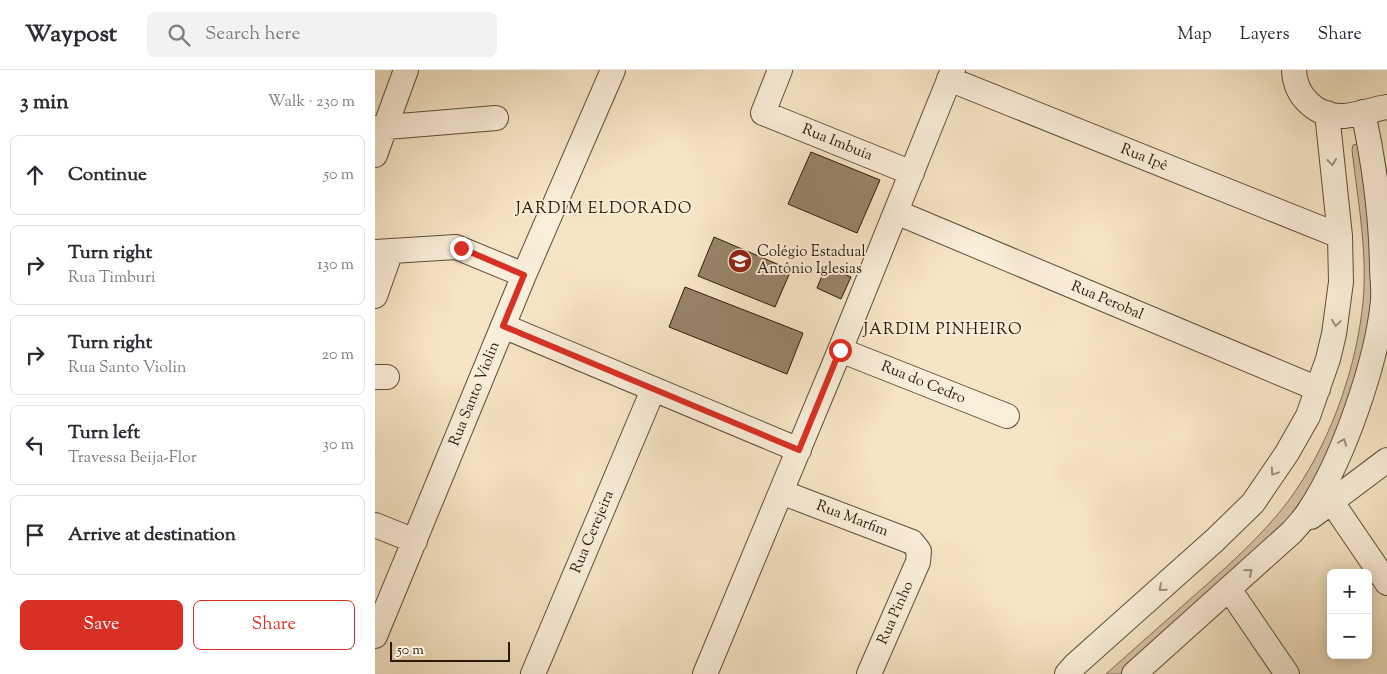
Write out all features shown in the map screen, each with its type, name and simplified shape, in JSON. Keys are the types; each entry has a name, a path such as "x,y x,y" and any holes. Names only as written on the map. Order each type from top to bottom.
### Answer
{"street":[{"path":"375,155 380,127 406,70"},
{"name":"Rua Santo Violin","path":"375,636 524,275 613,70"},
{"name":"Rua Imbuia","path":"781,70 763,114 912,173"},
{"path":"1294,70 1297,87 1302,97 1310,105 1327,113 1345,116 1387,107"},
{"path":"705,674 840,350 951,74"},
{"name":"Rua Ipê","path":"951,74 1339,236"},
{"path":"1292,532 1308,513 1319,495 1341,450 1359,400 1374,348 1385,299 1375,180 1363,112"},
{"path":"1067,674 1215,540 1253,503 1308,416 1319,390 1330,350 1341,282 1339,236 1327,113"},
{"path":"380,127 496,118"},
{"name":"Rua Perobal","path":"896,212 1319,390"},
{"path":"375,296 383,251 461,248 524,275"},
{"path":"503,326 799,450"},
{"name":"Rua do Cedro","path":"840,350 1007,416"},
{"name":"Rua Cerejeira","path":"533,674 653,390"},
{"path":"1134,674 1292,532 1387,460"},
{"name":"Rua Marfim","path":"781,492 913,542 919,551"},
{"path":"1331,501 1387,583"},
{"path":"375,525 415,541"},
{"name":"Rua Pinho","path":"869,674 918,562 919,551"},
{"path":"1229,589 1287,674"}],"shaded area":[{"path":"1359,144 1367,181 1374,314 1355,393 1310,488 1280,530 1123,674 1106,674 1221,572 1268,525 1289,500 1303,479 1327,434 1346,385 1353,360 1364,291 1360,210 1352,150 1353,145"}],"building":[{"path":"811,152 880,180 857,233 788,204"},
{"path":"714,237 791,270 775,307 698,276"},
{"path":"826,266 851,277 841,299 817,288"},
{"path":"685,287 803,333 787,374 669,327"}],"place":[{"name":"Colégio Estadual Antônio Iglesias","path":"740,261"}],"district":[{"name":"JARDIM ELDORADO","path":"604,209"},
{"name":"JARDIM PINHEIRO","path":"943,330"}],"route":[{"path":"461,248 524,275 503,326 799,450 840,350"}]}
